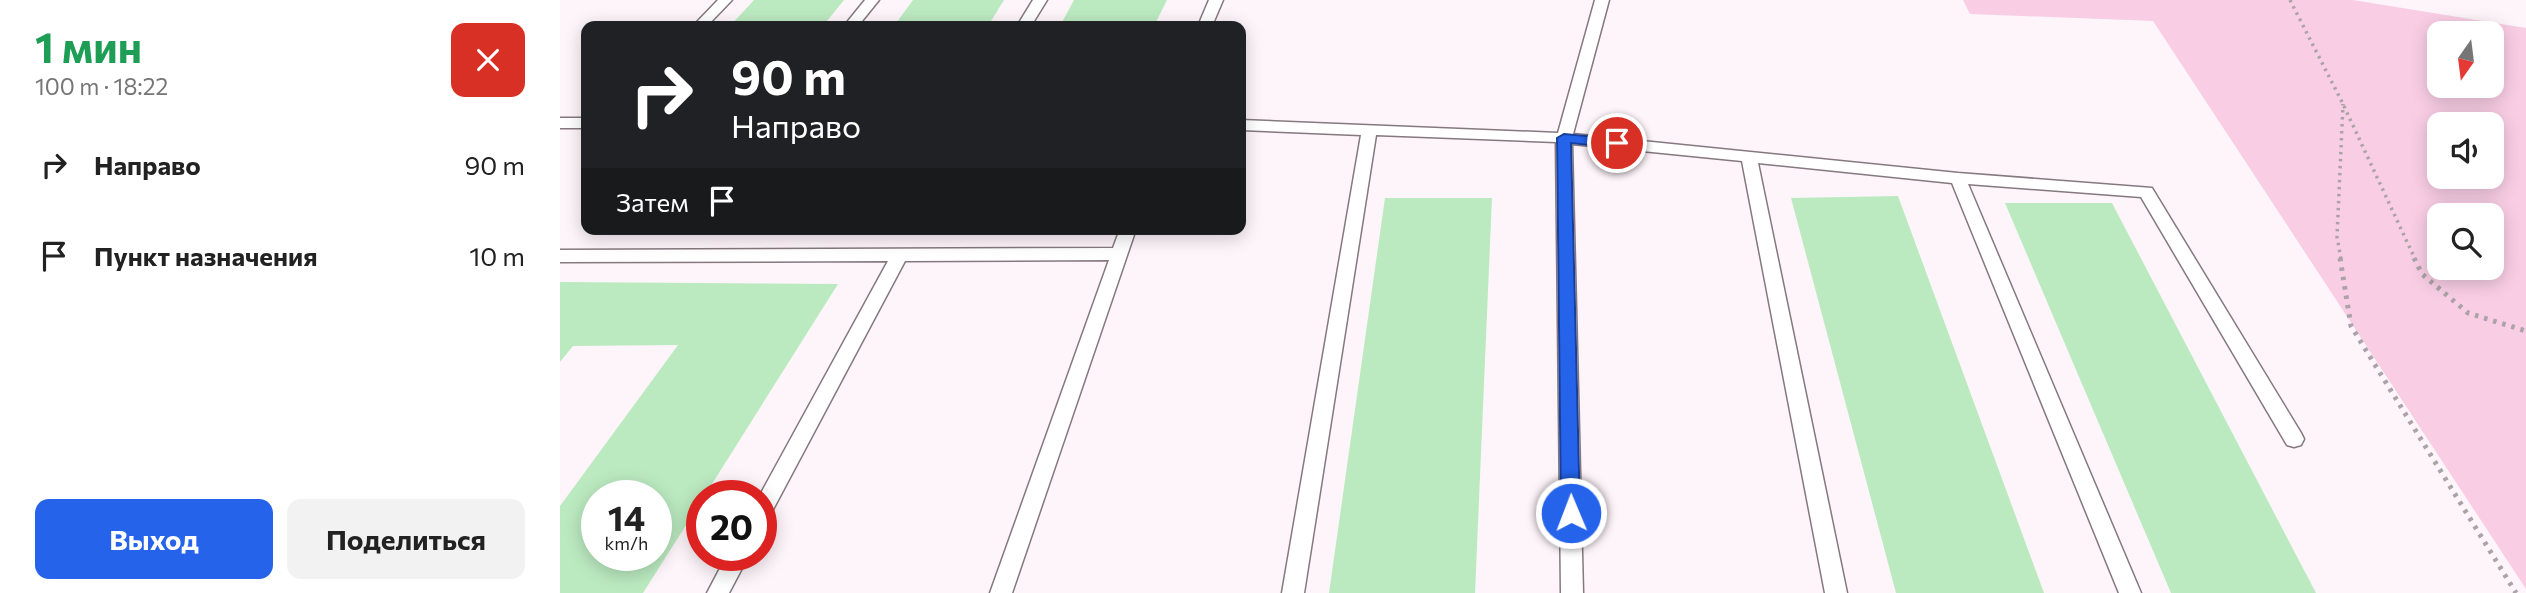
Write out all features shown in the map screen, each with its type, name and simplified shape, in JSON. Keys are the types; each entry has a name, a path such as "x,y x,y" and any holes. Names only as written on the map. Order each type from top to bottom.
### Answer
{"lane":[{"path":"705,21 725,0"},
{"path":"855,21 872,0"},
{"path":"1027,21 1040,0"},
{"path":"1207,21 1216,0"},
{"path":"1572,593 1564,138 1602,0"},
{"path":"560,123 581,123"},
{"path":"1246,125 1564,138 1958,178 2146,192 2294,439"},
{"path":"1293,593 1369,130"},
{"path":"1749,157 1836,593"},
{"path":"1958,178 2130,593"},
{"path":"1002,593 1126,235"},
{"path":"560,256 1119,254"},
{"path":"777,483 900,255"},
{"path":"718,593 730,571"}],"path":[{"path":"2290,0 2343,104 2422,274 2468,313 2526,331"},
{"path":"2343,104 2337,237 2351,326 2516,593"}],"shaded area":[{"path":"1963,0 2353,0 2483,21 2427,21 2427,98 2504,98 2504,24 2526,28 2526,589 2153,21 1970,14"}],"building":[{"path":"754,0 844,0 827,21 735,21"},
{"path":"913,0 1004,0 991,21 898,21"},
{"path":"1074,0 1167,0 1156,21 1063,21"},
{"path":"1898,196 2044,593 1896,593 1791,198"},
{"path":"1385,198 1492,198 1475,593 1329,593"},
{"path":"2005,203 2112,203 2316,593 2171,593"},
{"path":"560,282 838,284 714,480 686,480 686,525 672,547 672,480 581,480 581,571 657,571 643,593 560,593 560,506 678,345 573,346 560,362"}],"route":[{"path":"1571,513 1564,138 1617,143"}]}
